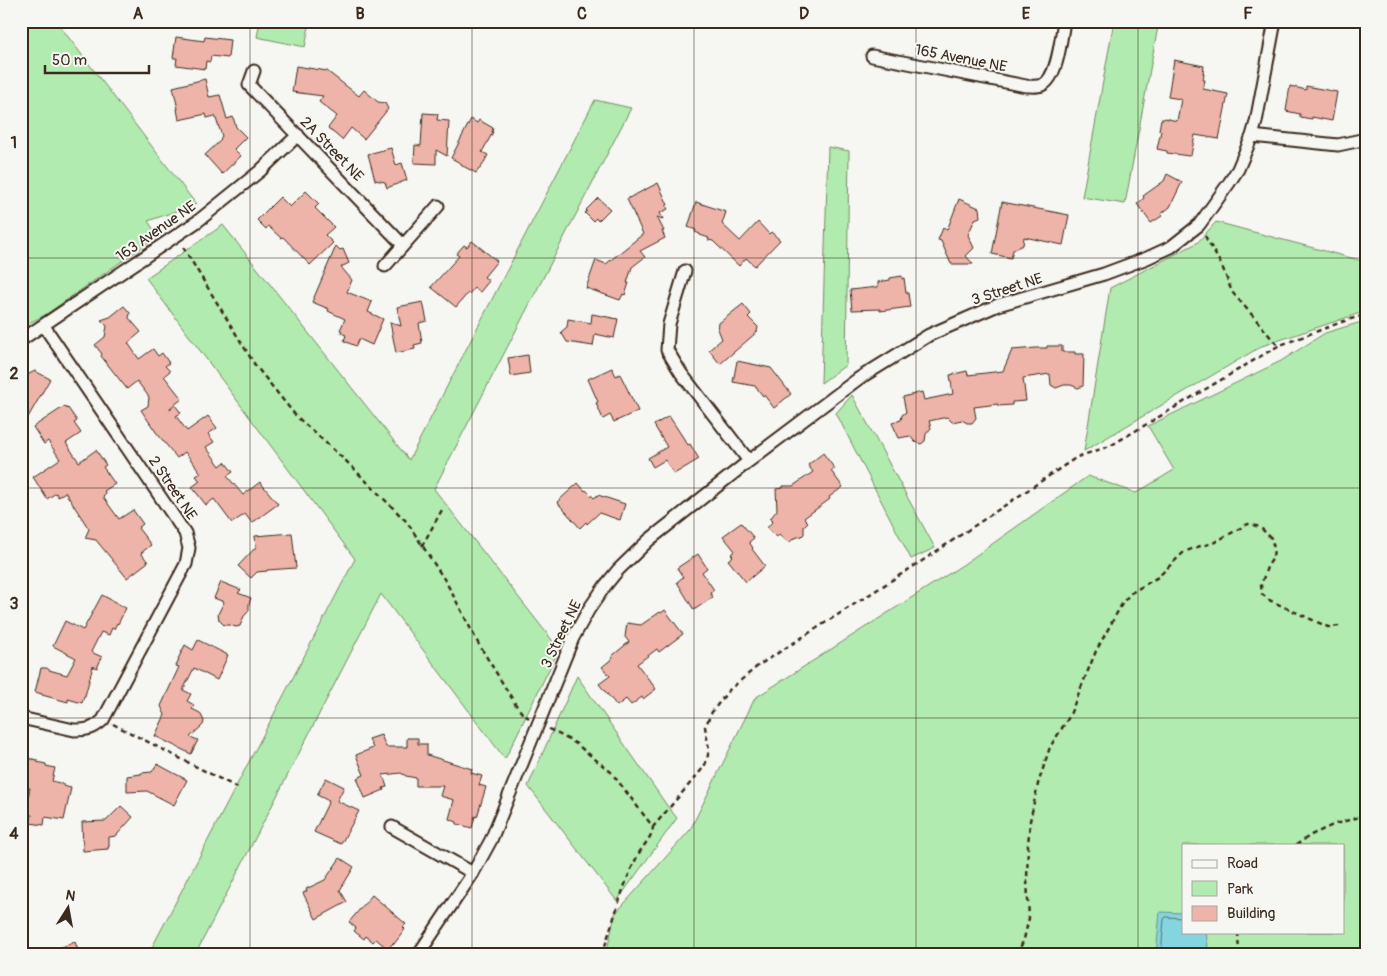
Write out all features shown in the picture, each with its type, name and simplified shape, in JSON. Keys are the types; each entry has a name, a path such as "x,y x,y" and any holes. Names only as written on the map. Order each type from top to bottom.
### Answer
{"street":[{"name":"165 Avenue NE","path":"872,56 1026,86 1038,86 1043,85 1054,71 1064,21"},
{"name":"3 Street NE","path":"418,955 472,873 491,840 566,653 580,623 618,570 649,540 858,379 929,334 998,305 1104,274 1147,258 1171,247 1199,225 1238,169 1252,136 1275,21"},
{"name":"2A Street NE","path":"254,70 249,85 404,245"},
{"name":"163 Avenue NE","path":"21,340 198,221 254,176 298,135"},
{"path":"1252,136 1338,145 1366,140"},
{"path":"385,266 438,206"},
{"path":"685,271 669,324 667,350 680,373 750,461"},
{"name":"2 Street NE","path":"21,718 74,730 93,728 103,720 186,564 189,548 185,533 44,326"},
{"path":"392,826 472,873"}],"path":[{"path":"1199,225 1222,266 1232,292 1278,346"},
{"path":"180,243 255,365 296,416 359,474 401,516 415,534 450,589 478,643 516,705 529,718"},
{"path":"602,955 625,885 642,847 652,834 653,827 704,767 709,749 705,728 712,712 728,691 759,665 922,561 1077,458 1110,446 1278,346 1366,315"},
{"path":"422,546 442,508"},
{"path":"1017,955 1024,939 1029,918 1028,845 1030,821 1038,784 1050,747 1069,717 1096,651 1123,602 1131,592 1158,577 1184,552 1213,544 1248,524 1260,527 1271,538 1274,548 1261,585 1262,594 1269,600 1328,626 1340,626"},
{"path":"103,720 238,788"},
{"path":"553,731 575,743 611,772 653,827"},
{"path":"1298,844 1311,835 1335,824 1366,815"},
{"path":"1238,934 1239,955"}],"green space":[{"path":"21,21 56,21 196,204 148,221 158,236 45,315 21,327"},
{"path":"260,21 310,21 305,47 257,37"},
{"path":"1114,21 1159,21 1125,204 1082,197"},
{"path":"595,100 631,108 434,489 559,649 505,759 381,594 195,955 148,955 355,559 146,278 223,225 409,460"},
{"path":"828,147 849,151 846,365 821,383"},
{"path":"1216,222 1366,262 1366,311 1262,346 1084,451 1110,288 1197,243"},
{"path":"1366,322 1366,955 606,955 615,914 690,830 755,698 964,564 1088,476 1136,493 1174,470 1148,426 1281,361 1325,333"},
{"path":"852,395 935,548 911,559 836,413"},
{"path":"577,676 677,818 617,901 528,786"}],"water":[{"path":"1160,912 1182,913 1182,934 1206,934 1209,955 1156,955"}],"building":[{"path":"176,37 204,41 205,37 230,40 228,58 211,56 210,62 206,61 205,69 176,65 177,58 173,58"},
{"path":"1174,60 1204,66 1203,80 1205,80 1203,89 1228,94 1219,139 1195,135 1191,155 1189,156 1167,153 1167,151 1157,149 1161,131 1159,130 1161,119 1177,121 1181,99 1168,97"},
{"path":"296,66 327,71 359,96 364,90 378,102 385,103 388,109 364,139 351,128 342,140 328,128 337,116 319,102 323,96 292,92"},
{"path":"205,79 209,97 220,95 227,119 233,117 236,127 246,137 234,149 241,156 222,174 205,155 221,140 222,136 215,116 207,118 206,114 179,120 173,87"},
{"path":"1290,86 1306,90 1306,86 1337,92 1332,121 1300,117 1300,114 1286,111"},
{"path":"423,113 438,114 437,120 449,121 447,156 436,150 436,164 414,163 415,145 421,146"},
{"path":"471,119 477,123 479,120 493,128 493,132 482,152 488,155 476,173 451,158"},
{"path":"391,148 396,165 402,163 407,180 387,188 385,182 375,180 368,154"},
{"path":"1167,174 1182,182 1170,207 1161,214 1162,216 1151,223 1137,204 1144,198 1143,196 1164,181"},
{"path":"658,183 668,205 666,206 668,209 660,213 663,219 657,217 664,231 662,231 665,238 640,251 645,257 632,267 625,295 623,294 620,300 586,288 596,260 606,264 643,234 627,199"},
{"path":"306,191 319,204 315,208 334,227 325,235 333,243 310,265 283,237 281,238 268,226 266,229 257,220 280,197 290,207"},
{"path":"598,198 610,209 598,221 596,218 593,221 585,213"},
{"path":"959,199 979,208 980,217 975,219 968,235 974,248 966,256 973,264 951,264 941,241 938,240 943,228 947,230"},
{"path":"696,202 726,212 722,224 740,241 758,222 769,234 771,232 780,240 755,266 746,258 739,266 713,241 708,240 709,238 700,235 695,232 696,230 688,227"},
{"path":"1002,202 1069,215 1063,245 1024,237 1023,245 1013,250 1011,258 992,254"},
{"path":"472,241 497,261 484,277 489,281 480,292 474,288 456,307 431,287 459,256 456,254 464,245 467,247"},
{"path":"336,246 340,250 343,249 349,263 341,267 352,280 347,292 372,302 368,312 383,319 372,345 359,339 356,346 344,341 346,335 341,333 342,331 340,330 345,319 328,311 329,309 312,302"},
{"path":"902,276 906,293 908,293 910,307 880,311 880,309 852,310 850,290 878,287 878,282"},
{"path":"423,302 427,321 419,323 422,343 414,345 415,349 396,353 390,322 401,326 397,307"},
{"path":"743,304 751,314 748,317 758,327 757,332 720,364 709,350 722,339 718,329 719,323"},
{"path":"124,306 130,313 129,318 141,332 128,343 139,359 153,349 158,356 162,353 169,363 165,366 170,371 164,376 182,399 170,409 175,405 181,413 176,416 187,431 208,416 217,428 208,434 214,442 206,447 220,466 225,462 233,472 227,476 243,495 260,482 278,504 252,523 245,514 232,523 214,499 206,505 192,487 200,481 196,476 201,473 185,452 177,458 141,410 148,406 149,397 137,381 127,389 101,356 102,354 95,345 105,337 107,326 101,320 110,317"},
{"path":"592,314 618,319 614,338 595,334 593,346 567,342 561,332 567,327 568,319 591,323"},
{"path":"1047,346 1062,346 1062,352 1084,354 1083,386 1078,388 1064,385 1056,388 1051,385 1050,374 1023,378 1026,401 1012,402 1012,405 998,406 998,404 974,407 976,418 972,423 962,420 952,422 947,417 929,421 931,428 926,434 925,441 921,444 915,442 910,436 899,438 892,423 901,420 902,415 906,412 903,397 922,392 924,400 953,394 950,375 967,371 968,375 1003,371 1012,350 1047,348"},
{"path":"528,355 530,373 511,376 508,358"},
{"path":"737,361 771,368 791,394 774,408 755,386 733,382"},
{"path":"612,368 616,376 620,374 638,411 614,422 610,415 603,419 588,379"},
{"path":"35,371 50,379 27,419 21,410 21,378"},
{"path":"65,406 77,421 74,423 81,433 66,443 79,462 96,450 106,465 103,467 115,484 104,491 106,494 103,497 119,519 133,510 143,524 138,528 151,545 141,553 148,562 127,578 96,540 85,538 89,529 65,492 58,497 56,493 47,499 33,477 60,459 48,441 44,444 33,427"},
{"path":"669,416 699,459 674,474 665,460 653,467 648,458 667,447 654,425"},
{"path":"823,453 835,469 831,471 843,487 804,518 808,522 804,526 804,534 794,538 789,543 779,534 777,537 767,528 773,521 770,519 777,510 776,489 783,488 783,486 793,486 813,472 808,465"},
{"path":"578,483 594,498 598,495 625,504 620,520 599,513 580,528 557,502"},
{"path":"741,523 754,538 749,542 765,566 746,582 728,560 735,551 723,536"},
{"path":"292,533 296,568 257,572 251,578 238,566 256,547 255,536"},
{"path":"698,554 707,568 702,572 714,590 710,593 713,597 694,610 677,582 683,577 677,568"},
{"path":"221,582 241,590 238,593 251,598 249,611 244,616 240,626 224,625 219,620 218,614 224,602 214,598"},
{"path":"102,595 126,608 118,624 114,629 112,628 109,635 101,632 91,652 102,657 97,668 93,666 82,703 68,699 68,702 35,692 41,668 47,668 67,675 76,658 53,646 65,621 83,630"},
{"path":"665,610 683,634 659,652 657,649 637,664 656,689 631,705 626,699 617,706 599,684 610,676 602,667 629,642 625,637 627,623 641,625"},
{"path":"198,640 228,655 217,680 194,668 183,690 191,694 187,701 194,705 192,709 200,713 204,721 203,725 190,737 198,740 191,754 155,736 165,715 161,706 179,667 176,666 178,659 185,645 193,650"},
{"path":"381,735 386,747 407,747 407,738 418,738 418,744 427,744 427,755 472,769 471,773 482,776 479,785 486,787 472,828 457,824 457,822 449,819 454,800 440,796 443,786 416,786 416,778 401,773 383,775 387,787 365,798 357,778 364,775 356,755 373,748 369,739"},
{"path":"26,758 38,760 37,762 55,768 52,781 71,788 64,820 45,817 44,825 30,823 32,815 27,814 29,803 27,803 30,788 21,786"},
{"path":"157,764 187,780 174,805 147,791 127,792 127,776 152,772"},
{"path":"326,778 344,787 337,801 359,811 341,844 314,832 329,801 317,795"},
{"path":"121,806 133,817 116,836 109,837 108,849 83,851 82,822 106,821"},
{"path":"340,858 354,867 340,890 347,902 316,919 303,893 307,891 306,889 325,880"},
{"path":"372,895 406,924 401,935 388,949 376,939 373,942 366,936 364,939 354,931 356,928 349,922"},
{"path":"75,942 80,955 43,955 43,954"}]}
